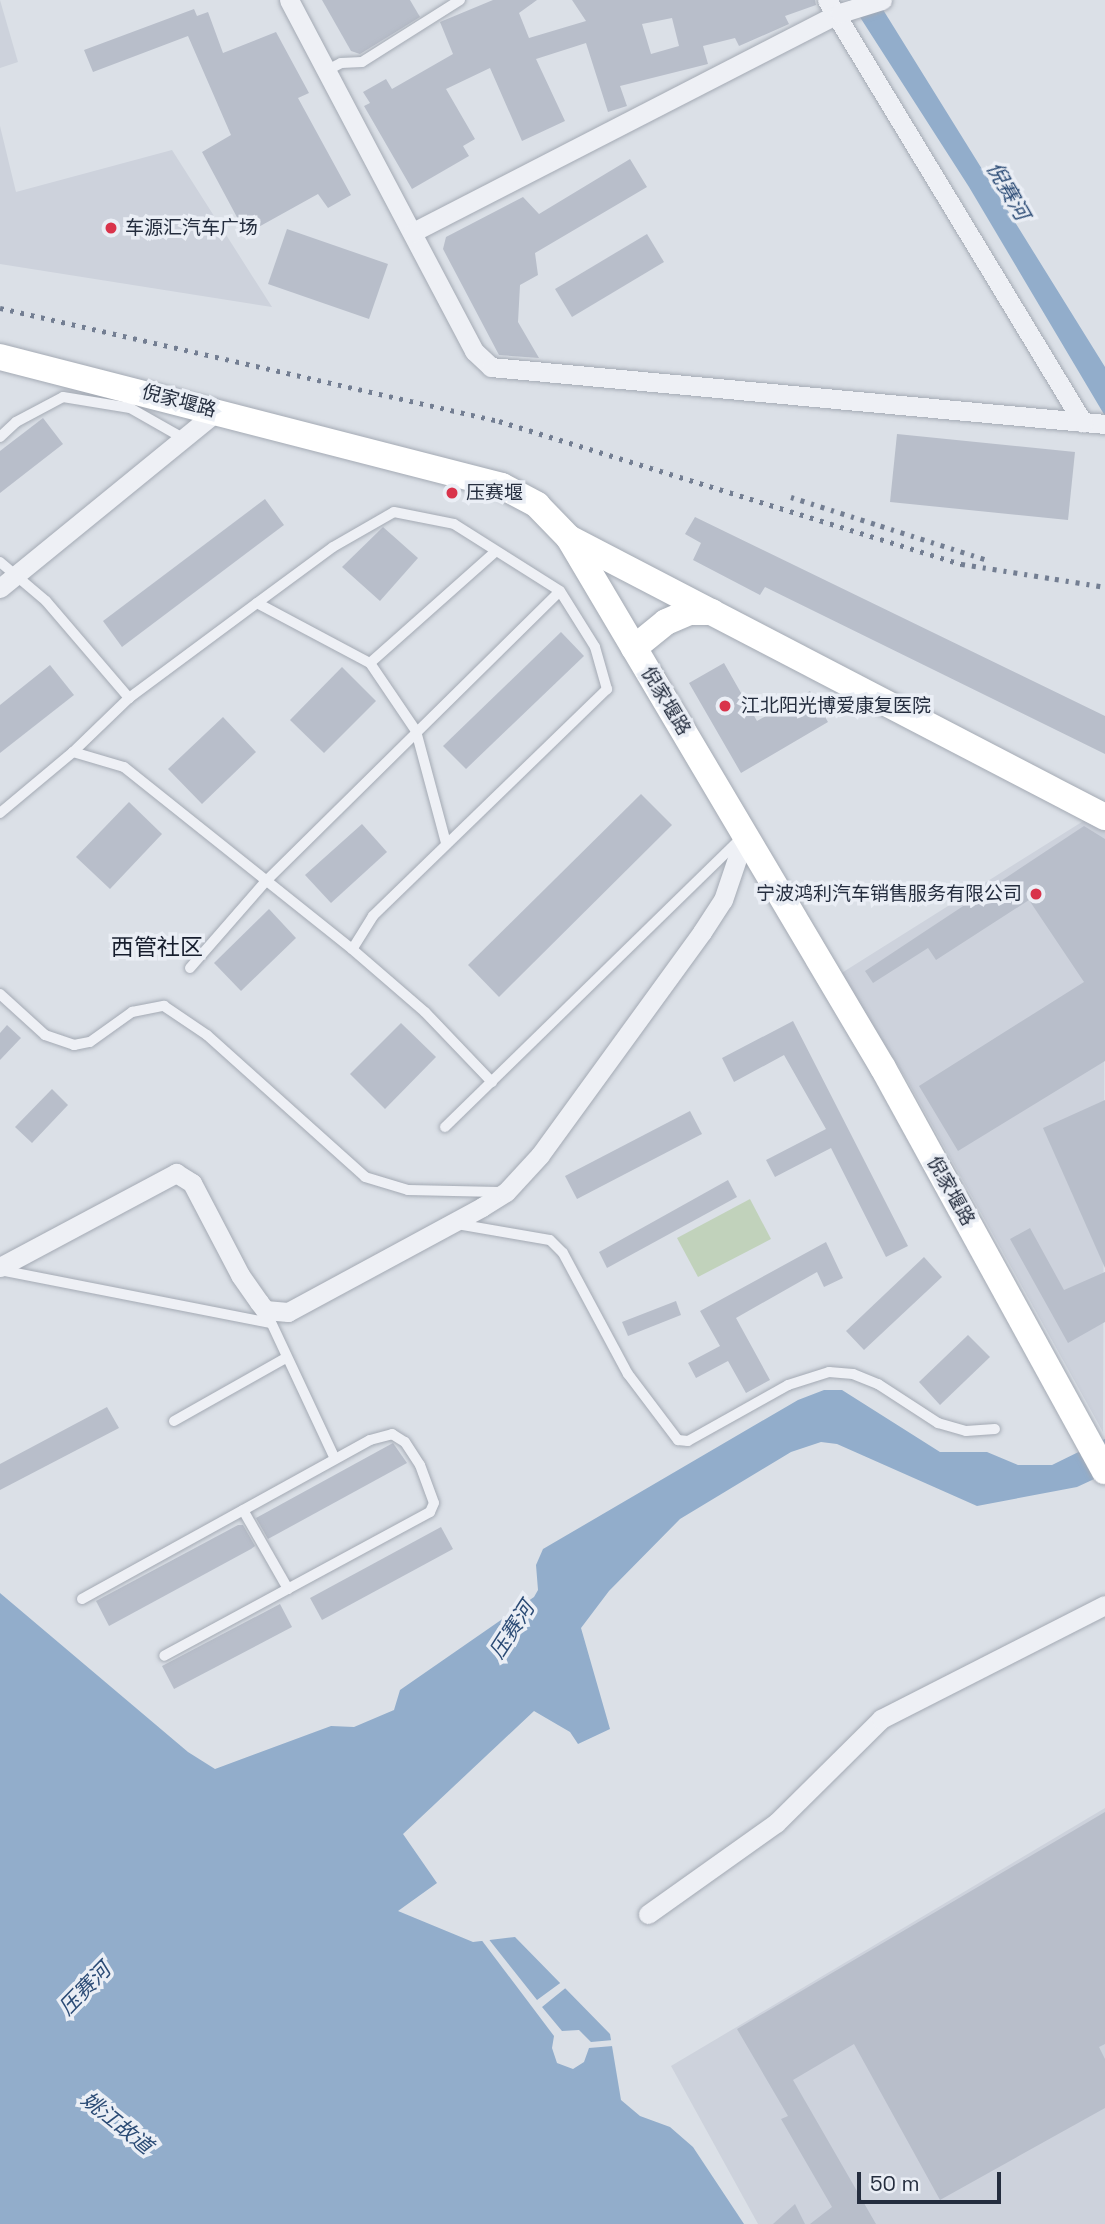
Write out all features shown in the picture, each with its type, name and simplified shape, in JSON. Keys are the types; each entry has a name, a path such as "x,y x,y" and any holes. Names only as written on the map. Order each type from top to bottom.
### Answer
{"main road":[{"name":"倪家堰路","path":"0,356 502,486 537,505 569,538 883,1068 1105,1471"},
{"path":"569,538 1105,817"},
{"path":"634,648 666,622 690,612 712,612"}],"street":[{"path":"289,0 474,351 491,367 1105,424"},
{"path":"413,232 834,10 882,0"},
{"path":"834,10 1083,422"},
{"path":"7,583 217,411"},
{"path":"0,1268 176,1173 192,1184 240,1275 268,1316 288,1312 453,1223 506,1192 540,1155 723,900 745,835"},
{"path":"648,1914 776,1824 881,1719 1105,1605"}],"lane":[{"path":"326,71 341,63 362,62 460,0"},
{"path":"0,437 16,422 64,397 130,408 183,438"},
{"path":"0,813 73,752 129,698 333,547 394,512 454,524 494,553 560,591 595,648 607,689 373,916 352,949"},
{"path":"370,663 494,553"},
{"path":"0,562 7,583 46,601 129,698"},
{"path":"190,968 265,882 322,830 416,731 560,591"},
{"path":"257,603 370,663 416,731 446,843"},
{"path":"73,752 124,767 352,949 425,1012 492,1082"},
{"path":"445,1127 745,835"},
{"path":"0,994 45,1035 74,1045 90,1041 132,1013 164,1006 206,1035 365,1177 408,1190 506,1192"},
{"path":"453,1223 550,1240 563,1253 628,1374 678,1440 688,1441 788,1385 829,1372 853,1374 877,1384 938,1423 966,1431 995,1429"},
{"path":"0,1268 268,1316 335,1459"},
{"path":"174,1421 286,1358"},
{"path":"82,1599 370,1440 392,1434 414,1452 434,1503 430,1512 164,1656"},
{"path":"243,1510 288,1589"}],"shaded area":[{"path":"0,0 18,62 0,68"},
{"name":"车源汇汽车广场","path":"0,126 16,192 172,150 272,307 0,264"},
{"path":"1085,820 1105,831 1103,1432 907,1080 840,974"},
{"path":"1105,1808 1105,2224 758,2224 671,2066"}],"green space":[{"path":"750,1199 771,1239 698,1277 677,1238"}],"water":[{"path":"849,0 877,0 1105,367 1105,416 969,187"},
{"path":"824,1390 842,1390 940,1452 987,1452 1018,1465 1052,1465 1105,1439 1105,1474 1077,1487 977,1506 837,1444 821,1442 791,1452 680,1519 609,1591 581,1628 610,1729 578,1744 570,1732 534,1711 403,1834 437,1883 398,1911 473,1942 515,1937 610,2034 621,2100 640,2116 670,2127 693,2147 744,2224 0,2224 0,1593 188,1752 215,1769 331,1726 354,1727 394,1710 400,1690 534,1597 538,1590 536,1565 543,1549 798,1400"}],"pier":[{"path":"487,1937 537,2000 563,1981 568,1986 542,2007 562,2031 579,2030 591,2042 613,2040 613,2046 589,2048 584,2062 573,2069 557,2063 552,2048 554,2036 480,1938"}],"building":[{"path":"322,0 410,0 420,17 360,54 351,51"},
{"path":"493,0 537,0 519,13 529,38 586,21 572,0 815,0 816,5 785,16 789,24 739,46 735,38 703,46 708,64 620,86 627,106 608,112 586,43 536,59 565,121 522,141 490,68 446,89 475,139 463,146 469,156 412,189 364,106 370,103 363,92 386,79 392,89 453,54 440,22","holes":["672,18 679,46 651,54 642,24"]},
{"path":"194,9 197,16 208,12 223,53 276,32 309,93 298,98 351,195 328,208 318,194 246,234 202,152 231,135 188,36 93,72 84,50"},
{"path":"630,159 647,187 535,253 538,275 520,285 518,322 539,358 499,355 443,249 446,237 523,197 539,214"},
{"path":"287,229 388,264 369,319 268,284"},
{"path":"647,234 664,262 572,317 555,289"},
{"path":"43,418 63,444 0,493 0,451"},
{"path":"897,434 1075,452 1068,520 890,502"},
{"path":"265,499 284,525 122,647 103,621"},
{"path":"695,517 1105,716 1105,754 765,587 760,595 693,560 701,543 685,534"},
{"path":"383,527 418,558 380,601 342,567"},
{"path":"561,632 584,656 466,769 443,746"},
{"name":"江北阳光博爱康复医院","path":"724,663 757,721 810,691 828,722 741,773 689,683"},
{"path":"50,665 74,695 0,753 0,705"},
{"path":"342,667 376,701 324,753 290,720"},
{"path":"223,717 256,752 202,804 168,769"},
{"path":"641,794 672,825 499,997 468,965"},
{"path":"129,802 162,834 110,889 76,857"},
{"path":"362,824 387,852 331,903 305,875"},
{"path":"1084,826 1105,839 1105,1061 958,1151 919,1086 1084,982 1029,900 936,960 928,948 873,983 865,971"},
{"path":"269,909 296,938 241,991 214,963"},
{"path":"793,1021 908,1246 886,1257 831,1148 775,1177 766,1160 826,1129 784,1055 734,1082 722,1058"},
{"path":"401,1023 436,1057 385,1109 350,1074"},
{"path":"7,1025 21,1038 0,1060 0,1033"},
{"path":"52,1089 68,1105 32,1143 15,1127"},
{"path":"1105,1100 1105,1268 1043,1128"},
{"path":"690,1111 702,1134 577,1199 565,1176"},
{"path":"728,1180 737,1197 607,1268 599,1252"},
{"path":"1030,1228 1064,1290 1105,1272 1105,1322 1068,1343 1010,1239"},
{"path":"826,1242 843,1278 824,1287 817,1272 736,1318 770,1380 746,1393 728,1361 696,1378 688,1363 720,1346 700,1311"},
{"path":"924,1257 942,1277 864,1350 846,1331"},
{"path":"676,1301 681,1315 628,1336 622,1322"},
{"path":"968,1335 990,1357 940,1405 919,1382"},
{"path":"107,1407 119,1428 0,1490 0,1464"},
{"path":"393,1443 407,1463 268,1539 256,1518"},
{"path":"238,1525 243,1525 255,1546 109,1626 96,1601"},
{"path":"441,1527 453,1549 322,1620 310,1598"},
{"path":"280,1604 292,1627 174,1689 162,1666"},
{"path":"1105,1812 1105,2044 1099,2047 1105,2059 1105,2108 940,2200 854,2044 793,2080 876,2224 810,2224 832,2207 781,2119 788,2116 737,2029"},
{"path":"795,2204 805,2224 773,2224"}],"railway":[{"path":"0,308 499,421 962,564 1105,587"},
{"path":"791,497 987,560"}],"place":[{"name":"车源汇汽车广场","path":"111,228"},
{"name":"压赛堰","path":"452,493"},
{"name":"江北阳光博爱康复医院","path":"725,706"},
{"name":"宁波鸿利汽车销售服务有限公司","path":"1036,894"}],"district":[{"name":"西管社区","path":"157,947"}],"water label":[{"name":"倪赛河","path":"1008,191"},
{"name":"压赛河","path":"512,1630"},
{"name":"压赛河","path":"85,1989"},
{"name":"姚江故道","path":"117,2123"}]}
